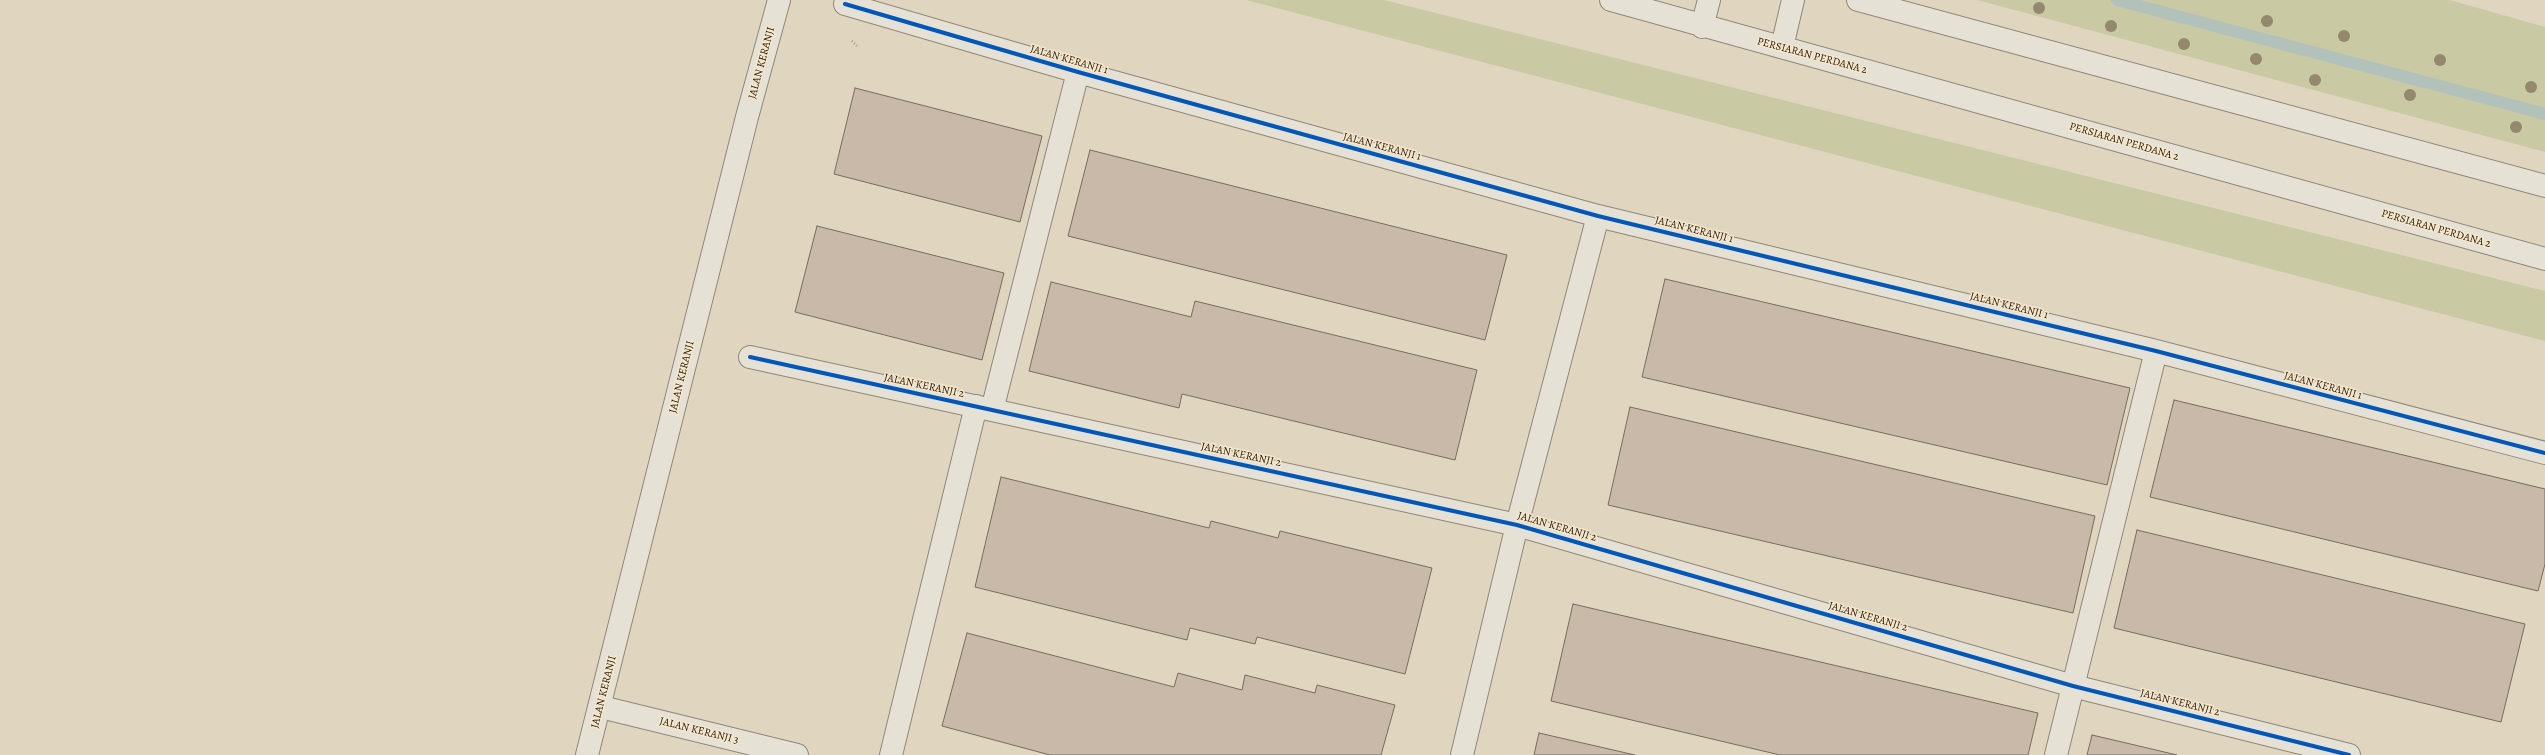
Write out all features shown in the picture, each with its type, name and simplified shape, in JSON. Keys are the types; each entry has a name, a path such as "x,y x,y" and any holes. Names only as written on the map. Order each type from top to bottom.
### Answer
{"street":[{"name":"JALAN KERANJI","path":"587,755 601,707 747,117 779,0"},
{"name":"PERSIARAN PERDANA 2","path":"1611,0 1702,27 1782,47 2545,259"},
{"path":"1702,27 1709,0"},
{"path":"1782,47 1793,0"},
{"path":"1858,0 2545,186"},
{"path":"1918,0 1938,22"},
{"name":"JALAN KERANJI 1","path":"844,4 1078,72 1598,216 2156,351 2545,453"},
{"path":"891,755 984,408 1078,72"},
{"path":"1462,755 1517,525 1598,216"},
{"path":"2056,755 2156,351"},
{"name":"JALAN KERANJI 2","path":"750,357 1517,525 2073,686 2349,755"},
{"name":"JALAN KERANJI 3","path":"601,707 797,755"}],"green space":[{"path":"1246,0 1384,0 2545,291 2545,341"},
{"path":"1977,0 2450,0 2545,27 2545,152"}],"building":[{"path":"855,88 1042,136 1020,222 834,174"},
{"path":"1090,150 1507,255 1485,340 1068,236"},
{"path":"817,226 1004,273 982,360 795,312"},
{"path":"1665,279 2130,388 2107,485 1642,377"},
{"path":"1051,282 1191,317 1195,301 1477,370 1455,460 1182,394 1179,408 1029,371"},
{"path":"2174,400 2545,489 2545,564 2538,591 2150,497"},
{"path":"1630,407 2095,516 2073,613 1608,505"},
{"path":"1001,477 1209,528 1211,521 1278,538 1280,531 1432,568 1405,674 1257,637 1255,644 1190,628 1187,640 975,587"},
{"path":"2137,530 2525,624 2501,722 2114,628"},
{"path":"1573,604 2038,713 2028,755 1780,755 1551,701"},
{"path":"967,633 1174,687 1178,673 1242,690 1245,675 1315,693 1317,685 1395,705 1381,755 1050,755 942,726"},
{"path":"1539,733 1635,755 1534,755"},
{"path":"2092,735 2122,742 2177,755 2087,755"}],"waterway":[{"path":"2117,0 2545,114"}],"cycle path":[{"path":"845,4 1078,72 1598,216 2156,351 2545,453"},
{"path":"750,357 1517,525 2073,686 2349,755"}]}
